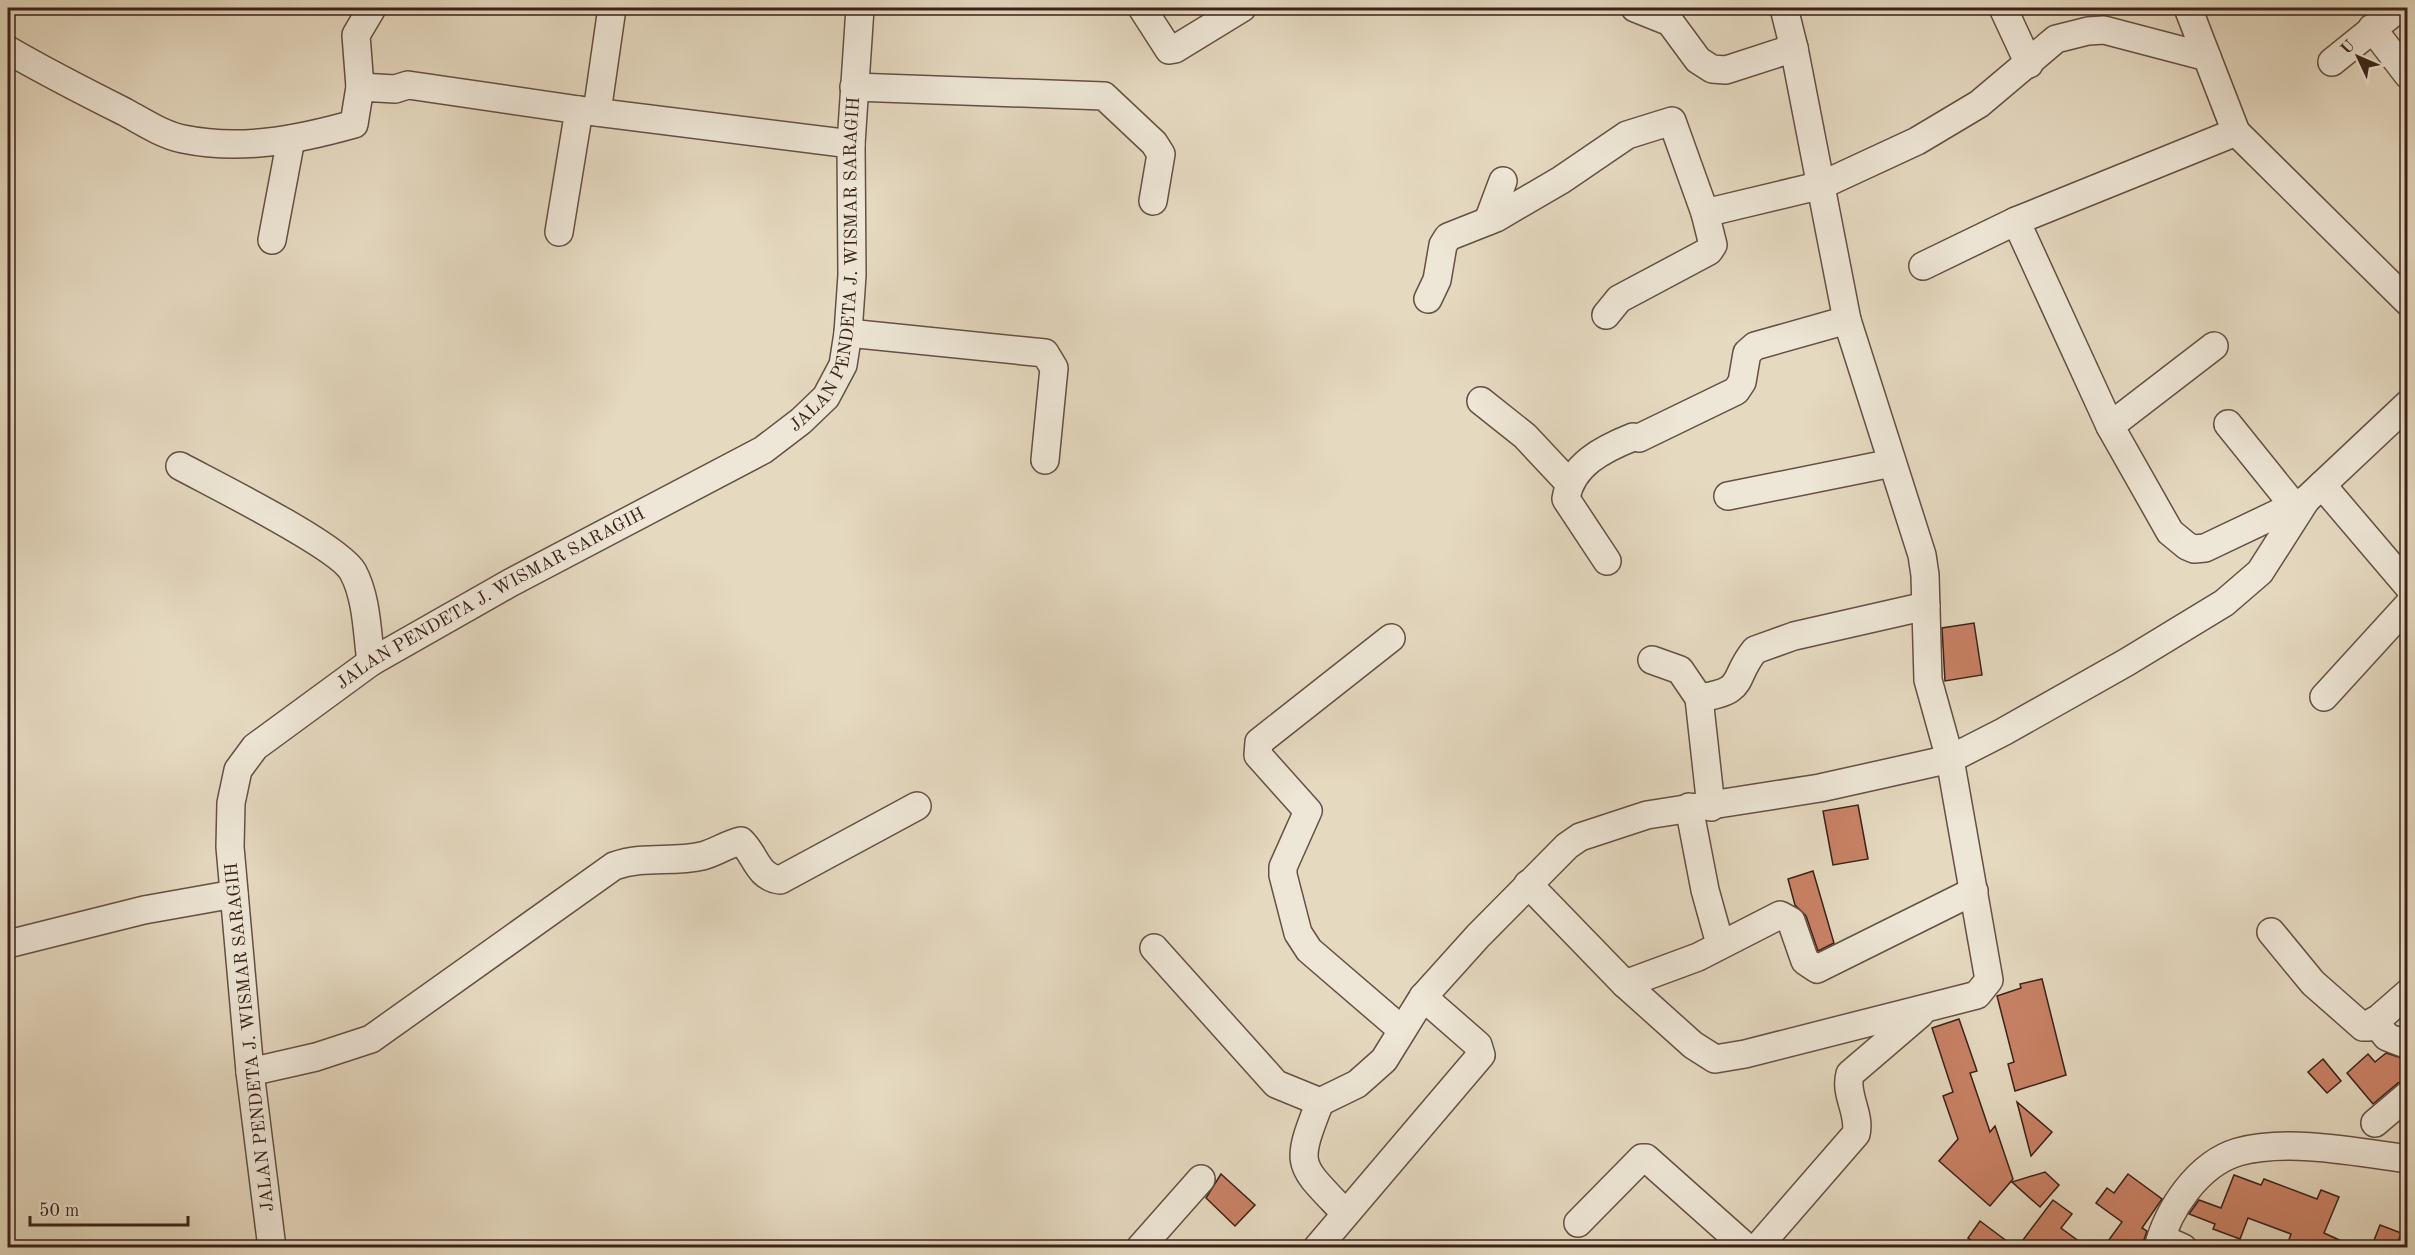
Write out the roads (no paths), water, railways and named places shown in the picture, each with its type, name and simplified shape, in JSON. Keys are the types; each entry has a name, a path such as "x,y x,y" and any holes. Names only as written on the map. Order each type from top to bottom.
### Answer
{"street":[{"path":"8,50 154,128 180,138 253,145 291,139 354,124 360,87 357,35 372,8"},
{"path":"559,232 612,8"},
{"name":"JALAN PENDETA J. WISMAR SARAGIH","path":"272,1248 250,1072 230,847 231,803 238,771 255,747 371,662 510,583 763,450 801,421 826,397 843,365 848,333 852,275 851,144 860,8"},
{"path":"1142,8 1169,50 1175,50 1242,8"},
{"path":"1635,8 1675,15 1698,60 1712,69 1726,70 1794,48"},
{"path":"1528,884 1625,984 1693,1045 1715,1059 1745,1054 1977,995 1989,980 1950,759 1928,680 1922,555 1847,320 1822,185 1784,8"},
{"path":"2003,8 2029,64"},
{"path":"2188,8 2236,132 2408,302"},
{"path":"2332,62 2399,8"},
{"path":"2372,28 2408,75"},
{"path":"1705,213 1822,185 1917,141 1979,104 2056,39 2096,29 2207,57"},
{"path":"360,87 395,89 408,86 851,144"},
{"path":"854,87 1104,96 1154,142 1161,154 1152,201"},
{"path":"1428,299 1437,280 1445,240 1488,221 1561,180 1627,135 1672,122 1705,213 1713,243 1709,251 1619,299 1606,315"},
{"path":"1923,266 2016,221 2236,132"},
{"path":"272,240 291,139"},
{"path":"1488,221 1503,181"},
{"path":"2016,221 2110,426 2170,532 2194,549 2205,548 2307,497"},
{"path":"1607,561 1566,499 1569,483 1578,470 1606,448 1633,436 1639,438 1736,391 1742,382 1747,353 1750,349 1847,320"},
{"path":"848,333 1045,353 1054,368 1045,460"},
{"path":"2110,426 2214,346"},
{"path":"1481,401 1524,436 1569,483"},
{"path":"1345,1214 1305,1168 1302,1155 1304,1140 1320,1102 1368,1076 1384,1060 1423,998 1528,884 1567,846 1580,837 1647,815 1820,788 1950,759 2002,732 2224,603 2260,572 2307,497 2408,404"},
{"path":"2228,424 2408,586"},
{"path":"1728,496 1892,463"},
{"path":"180,466 318,543 343,560 352,570 360,590 371,662"},
{"path":"2324,697 2408,605"},
{"path":"1699,698 1729,690 1738,682 1755,650 1794,636 1926,606"},
{"path":"1391,638 1259,742 1257,750 1258,755 1308,811 1283,867 1283,875 1302,941 1343,982 1402,1030"},
{"path":"1653,660 1680,670 1699,698 1700,807 1705,890 1720,944"},
{"path":"250,1072 316,1057 371,1039 614,866 634,859 681,859 704,856 741,841 748,848 762,873 770,879 780,880 917,806"},
{"path":"1625,984 1698,957 1780,915 1791,921 1805,961 1817,969 1974,891"},
{"path":"8,944 144,910 234,894"},
{"path":"2271,932 2313,983 2358,1024 2369,1027 2408,993"},
{"path":"1154,948 1276,1084 1320,1102"},
{"path":"1317,1248 1481,1055 1478,1045 1423,998"},
{"path":"1757,1248 1856,1134 1857,1122 1848,1084 1854,1068 1926,1009"},
{"path":"2374,1021 2387,1037 2408,1045"},
{"path":"2375,1123 2408,1095"},
{"path":"2167,1244 2171,1213 2186,1192 2205,1173 2238,1152 2288,1146 2408,1159"},
{"path":"1578,1223 1642,1158 1646,1158 1747,1248"},
{"path":"1140,1248 1201,1179"}]}
